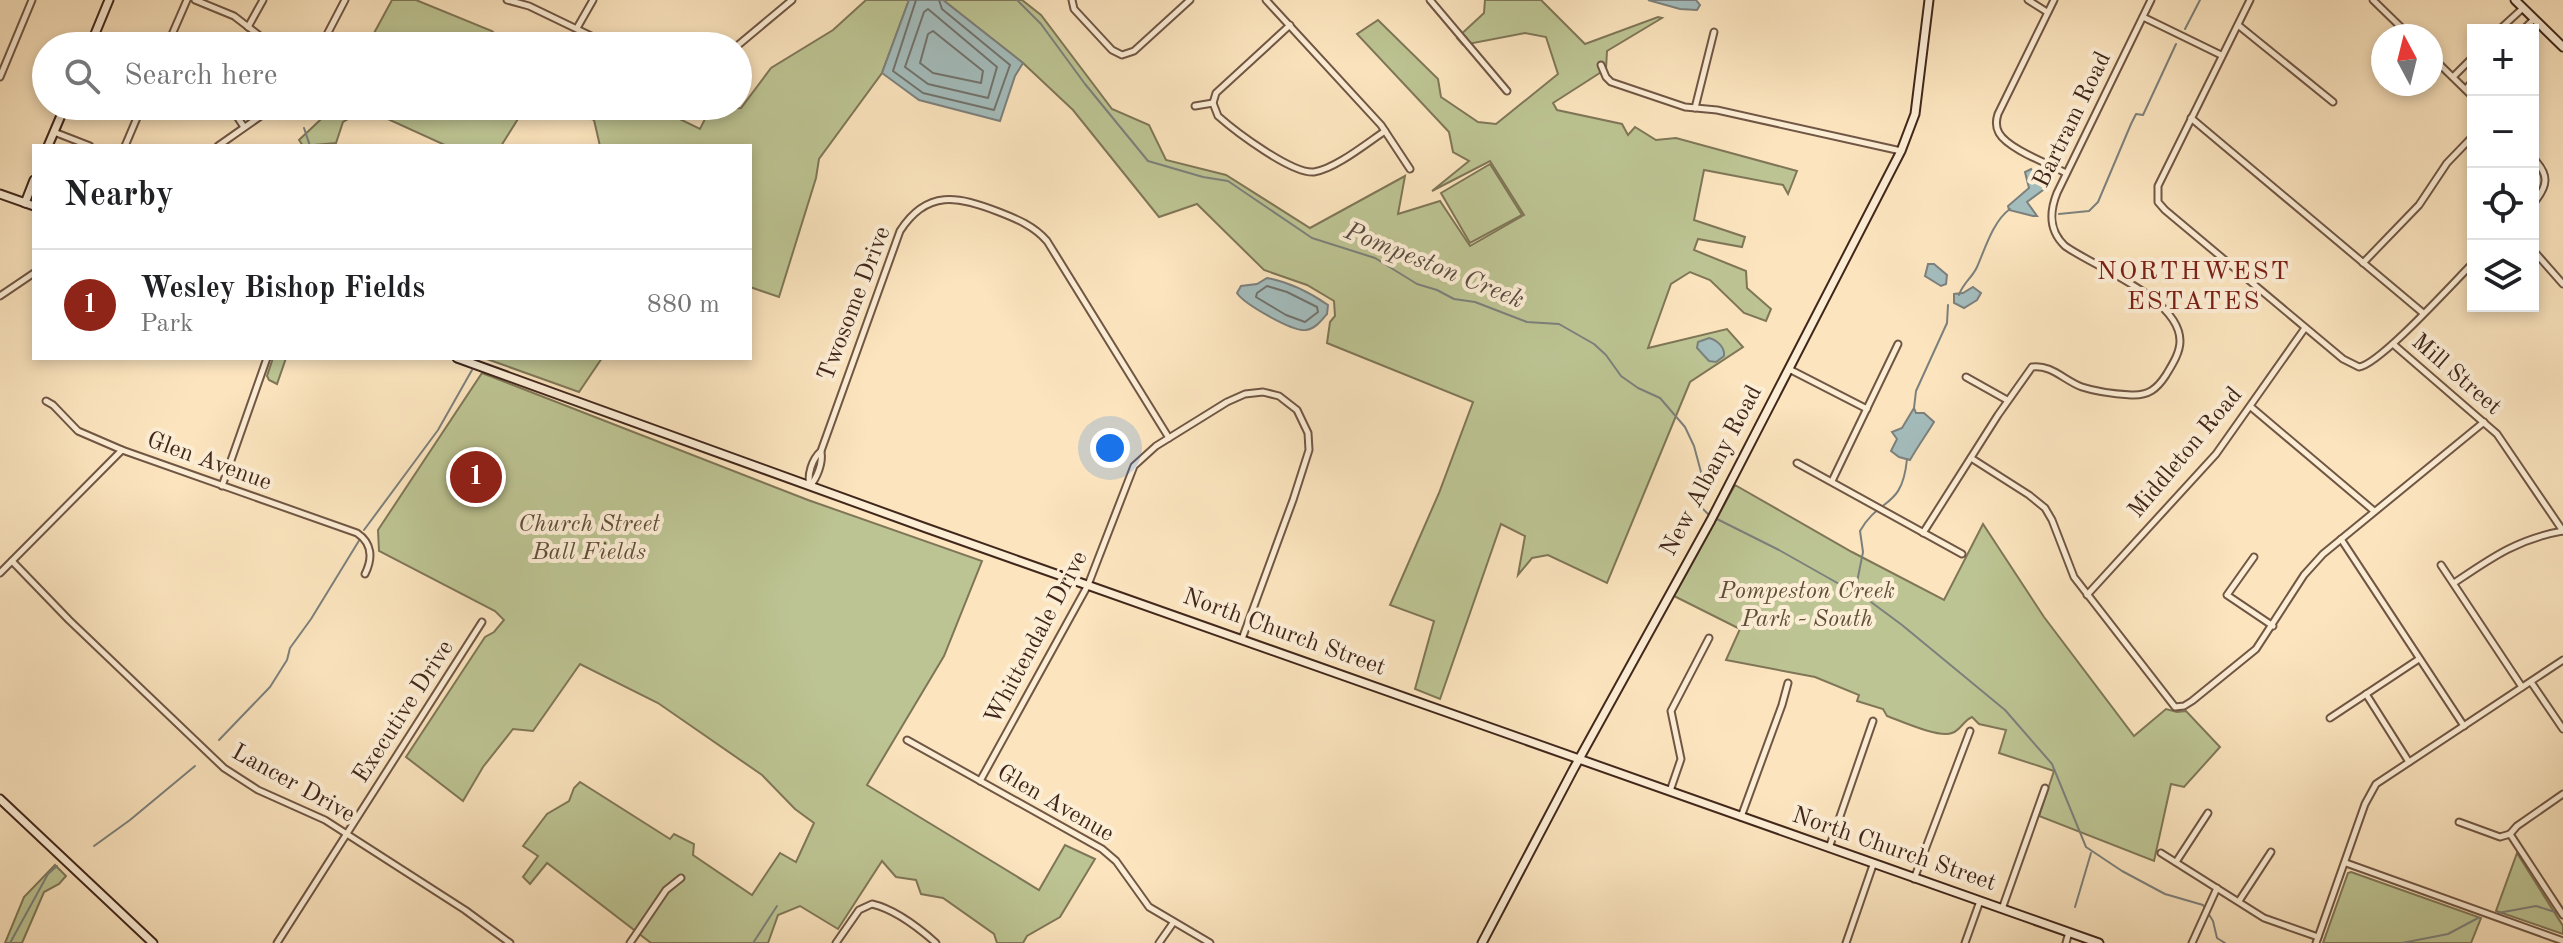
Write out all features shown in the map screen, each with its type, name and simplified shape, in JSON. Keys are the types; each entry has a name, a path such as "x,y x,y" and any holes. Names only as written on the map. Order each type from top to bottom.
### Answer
{"main road":[{"path":"96,32 109,0"},
{"name":"New Albany Road","path":"1482,943 1711,520 1901,151 1915,114 1929,0"},
{"path":"2515,0 2563,47"},
{"path":"49,144 59,120"},
{"path":"25,203 32,185"},
{"path":"0,194 32,205"},
{"name":"North Church Street","path":"463,360 2099,943"},
{"path":"0,799 153,943"}],"street":[{"path":"0,77 32,0"},
{"path":"173,32 187,0"},
{"path":"195,0 234,16 255,32"},
{"path":"248,27 263,0"},
{"path":"328,32 345,0"},
{"path":"507,0 529,6 585,32"},
{"path":"577,28 593,0"},
{"path":"752,33 792,0"},
{"path":"1072,0 1074,9 1112,50 1122,55 1138,48 1190,0"},
{"path":"1266,0 1385,131 1410,169"},
{"path":"1430,0 1507,91"},
{"path":"2028,0 2048,12"},
{"path":"2054,0 1998,114 1996,125 1999,135 2010,144 2066,173"},
{"name":"Bartram Road","path":"1923,533 2028,370 2036,366 2045,367 2088,389 2145,394 2160,384 2179,348 2175,326 2145,292 2071,250 2056,236 2051,222 2052,208 2066,173 2151,0"},
{"name":"Mill Street","path":"2250,0 2158,186 2158,202 2343,359 2359,367 2370,364 2393,344 2484,422 2509,448 2563,531"},
{"path":"2373,0 2398,24"},
{"path":"2506,24 2523,8"},
{"path":"2143,17 2221,55"},
{"path":"2529,24 2534,19"},
{"path":"1290,25 1216,93 1213,103 1221,119 1291,166 1315,172 1331,166 1385,131"},
{"path":"2238,25 2333,102"},
{"path":"1695,108 1714,32"},
{"path":"2453,77 2467,63"},
{"path":"1601,65 1606,77 1616,84 1668,103 1717,110 1901,151"},
{"path":"2443,67 2472,96"},
{"path":"1195,106 1213,103"},
{"path":"2191,118 2423,313"},
{"path":"126,144 136,120"},
{"path":"239,120 244,127"},
{"path":"221,144 254,120"},
{"path":"54,132 85,144"},
{"path":"2363,263 2419,205 2447,163 2467,142"},
{"path":"2539,165 2547,179 2539,196"},
{"name":"Twosome Drive","path":"810,486 807,477 816,455 821,451 900,231 918,210 933,202 951,199 978,204 1015,219 1033,228 1047,241 1169,438"},
{"path":"2539,257 2563,284"},
{"path":"2393,344 2467,269"},
{"path":"1,293 32,274"},
{"name":"Middleton Road","path":"2087,595 2216,454 2305,328"},
{"path":"1832,481 1898,344"},
{"path":"222,486 266,360"},
{"path":"1789,369 1867,409"},
{"path":"1966,377 2007,400"},
{"name":"Whittendale Drive","path":"980,781 1088,585 1134,466 1148,452 1227,402 1254,392 1272,393 1297,410 1306,424 1310,441 1307,459 1242,639"},
{"path":"46,401 78,431 122,450"},
{"path":"2251,407 2374,511"},
{"path":"1971,458 2045,508 2070,572 2175,707 2192,701 2256,649 2304,575 2341,539 2484,422"},
{"name":"Glen Avenue","path":"0,573 122,450 349,530"},
{"path":"1797,463 1962,554"},
{"path":"341,538 349,530 364,537 370,549 365,574"},
{"path":"2453,583 2513,544 2563,531"},
{"path":"2341,539 2464,726"},
{"path":"2254,557 2227,595 2273,626"},
{"name":"Lancer Drive","path":"12,561 216,762 250,785 313,814 347,834 465,910 510,943"},
{"path":"2441,565 2522,687"},
{"name":"Executive Drive","path":"277,943 482,622"},
{"path":"1670,791 1681,759 1671,711 1709,638"},
{"path":"2330,718 2419,659"},
{"path":"2161,853 2270,921 2317,940 2376,784 2563,660"},
{"path":"2531,682 2563,729"},
{"path":"1741,817 1788,683"},
{"path":"2366,694 2409,762"},
{"path":"1829,848 1873,721"},
{"path":"1914,879 1970,731"},
{"name":"Glen Avenue","path":"907,740 1108,853 1143,900 1173,923 1210,943"},
{"path":"2002,909 2045,788"},
{"path":"2459,822 2500,837 2510,834 2563,794"},
{"path":"2176,862 2208,813"},
{"path":"2510,834 2562,913"},
{"path":"2239,901 2271,852"},
{"path":"2346,863 2563,941"},
{"path":"1846,943 1873,865"},
{"path":"630,943 666,890 681,878"},
{"path":"2192,943 2217,888"},
{"path":"1965,943 1980,901"},
{"path":"836,943 862,907 877,905 924,932 936,943"},
{"path":"1159,943 1173,923"},
{"path":"2066,943 2069,932"}],"green space":[{"path":"392,0 416,0 493,32 375,32"},
{"path":"866,0 909,0 882,73 819,159 816,178 779,297 752,288 752,144 600,144 594,120 682,120 700,129 704,120 752,120 752,93 771,68 833,30"},
{"path":"943,0 1022,0 1041,15 1112,109 1149,125 1166,160 1226,175 1310,228 1405,176 1398,214 1440,201 1470,246 1524,215 1490,161 1432,191 1469,161 1453,152 1449,132 1357,34 1378,20 1438,79 1441,97 1478,122 1496,124 1558,74 1546,37 1525,33 1463,45 1457,38 1484,13 1485,0 1541,0 1585,44 1662,18 1607,51 1606,69 1553,103 1557,110 1622,124 1628,135 1635,127 1656,140 1676,138 1797,171 1788,194 1783,185 1704,170 1694,220 1745,237 1742,247 1698,239 1694,250 1746,271 1747,288 1771,309 1766,321 1744,313 1710,280 1690,272 1671,284 1648,348 1727,329 1743,347 1690,382 1607,583 1548,555 1532,558 1518,575 1525,536 1501,524 1440,699 1415,689 1434,621 1390,605 1439,493 1473,402 1327,343 1330,322 1335,316 1334,301 1307,285 1264,270 1197,204 1159,217 1073,110 1023,63"},
{"path":"320,120 347,120 336,143 302,144 299,140"},
{"path":"390,120 517,120 502,144 443,144"},
{"path":"1490,164 1522,215 1470,243 1441,193"},
{"path":"272,360 285,360 277,384 267,376"},
{"path":"490,360 601,360 579,392"},
{"name":"Church Street Ball Fields","path":"482,373 808,500 982,561 944,656 867,785 1039,890 1065,845 1095,859 1060,917 1027,936 1023,943 997,943 994,934 943,898 921,894 916,880 896,877 882,861 838,929 800,906 778,915 768,943 651,943 547,863 530,884 523,877 538,856 523,846 547,814 569,801 580,782 670,839 674,834 694,844 693,855 752,895 780,853 796,862 814,823 795,809 762,775 658,703 580,664 533,731 513,729 483,767 463,801 406,757 485,637 504,620 495,611 379,551 378,530"},
{"name":"Pompeston Creek Park - South","path":"1735,485 1944,600 1983,524 2044,617 2134,736 2166,709 2186,711 2220,747 2184,787 2171,784 2154,861 2039,816 2054,771 1999,753 2006,730 1979,724 1972,717 1952,733 1929,731 1887,716 1883,709 1857,701 1859,695 1815,677 1726,660 1740,629 1674,596"},
{"path":"2517,853 2563,926 2563,934 2496,911"},
{"path":"55,865 66,876 44,892 22,943 5,943 24,897"},
{"path":"2348,873 2481,918 2471,943 2323,943"}],"water":[{"path":"909,0 943,0 1023,63 1015,76 1000,121 919,100 882,73"},
{"path":"1648,0 1696,0 1700,5 1697,10 1680,9"},
{"path":"2031,169 2041,181 2050,185 2027,202 2037,216 2009,210 2008,206 2029,188 2025,172"},
{"path":"1928,264 1934,264 1947,275 1946,284 1941,286 1925,276"},
{"path":"1267,278 1314,296 1328,305 1327,314 1312,328 1291,327 1249,304 1237,293 1241,286 1257,284"},
{"path":"1973,287 1981,293 1977,300 1964,308 1954,303 1954,294"},
{"path":"1709,338 1718,342 1723,350 1724,356 1716,362 1709,361 1697,348 1698,342"},
{"path":"1914,408 1916,413 1924,413 1934,422 1910,460 1891,451 1897,439 1892,432 1902,428"}],"waterway":[{"name":"Pompeston Creek","path":"1017,0 1041,24 1148,161 1228,181 1312,238 1375,258 1417,284 1454,299 1475,302 1527,322 1559,324 1594,344 1621,376 1660,398 1685,427 1701,472 1703,509 1709,515"},
{"path":"2185,29 2200,0"},
{"path":"2059,214 2089,211 2098,202 2131,124 2136,114 2143,115 2176,44"},
{"path":"304,128 309,144"},
{"path":"1959,295 1977,267 1994,228 2010,209"},
{"path":"1914,408 1916,391 1947,323 1948,305"},
{"path":"364,530 438,430 472,370"},
{"path":"1855,592 1863,552 1860,531 1875,512 1895,495 1907,459"},
{"name":"Pompeston Creek","path":"1715,518 1871,602 2005,710 2052,764 2086,847 2165,894 2203,905 2213,921 2217,938 2225,943"},
{"path":"219,740 270,687 287,660 290,648 360,539"},
{"path":"94,846 195,766"},
{"path":"2075,907 2091,853"},
{"path":"10,943 48,874 57,866"},
{"path":"753,943 777,906"},
{"name":"Pompeston Creek","path":"2498,913 2536,906 2558,913"},
{"name":"Pompeston Creek","path":"2402,943 2448,934 2478,918"}],"place":[{"name":"Wesley Bishop Fields","path":"476,477"}],"district":[{"name":"NORTHWEST ESTATES","path":"2194,287"}]}
